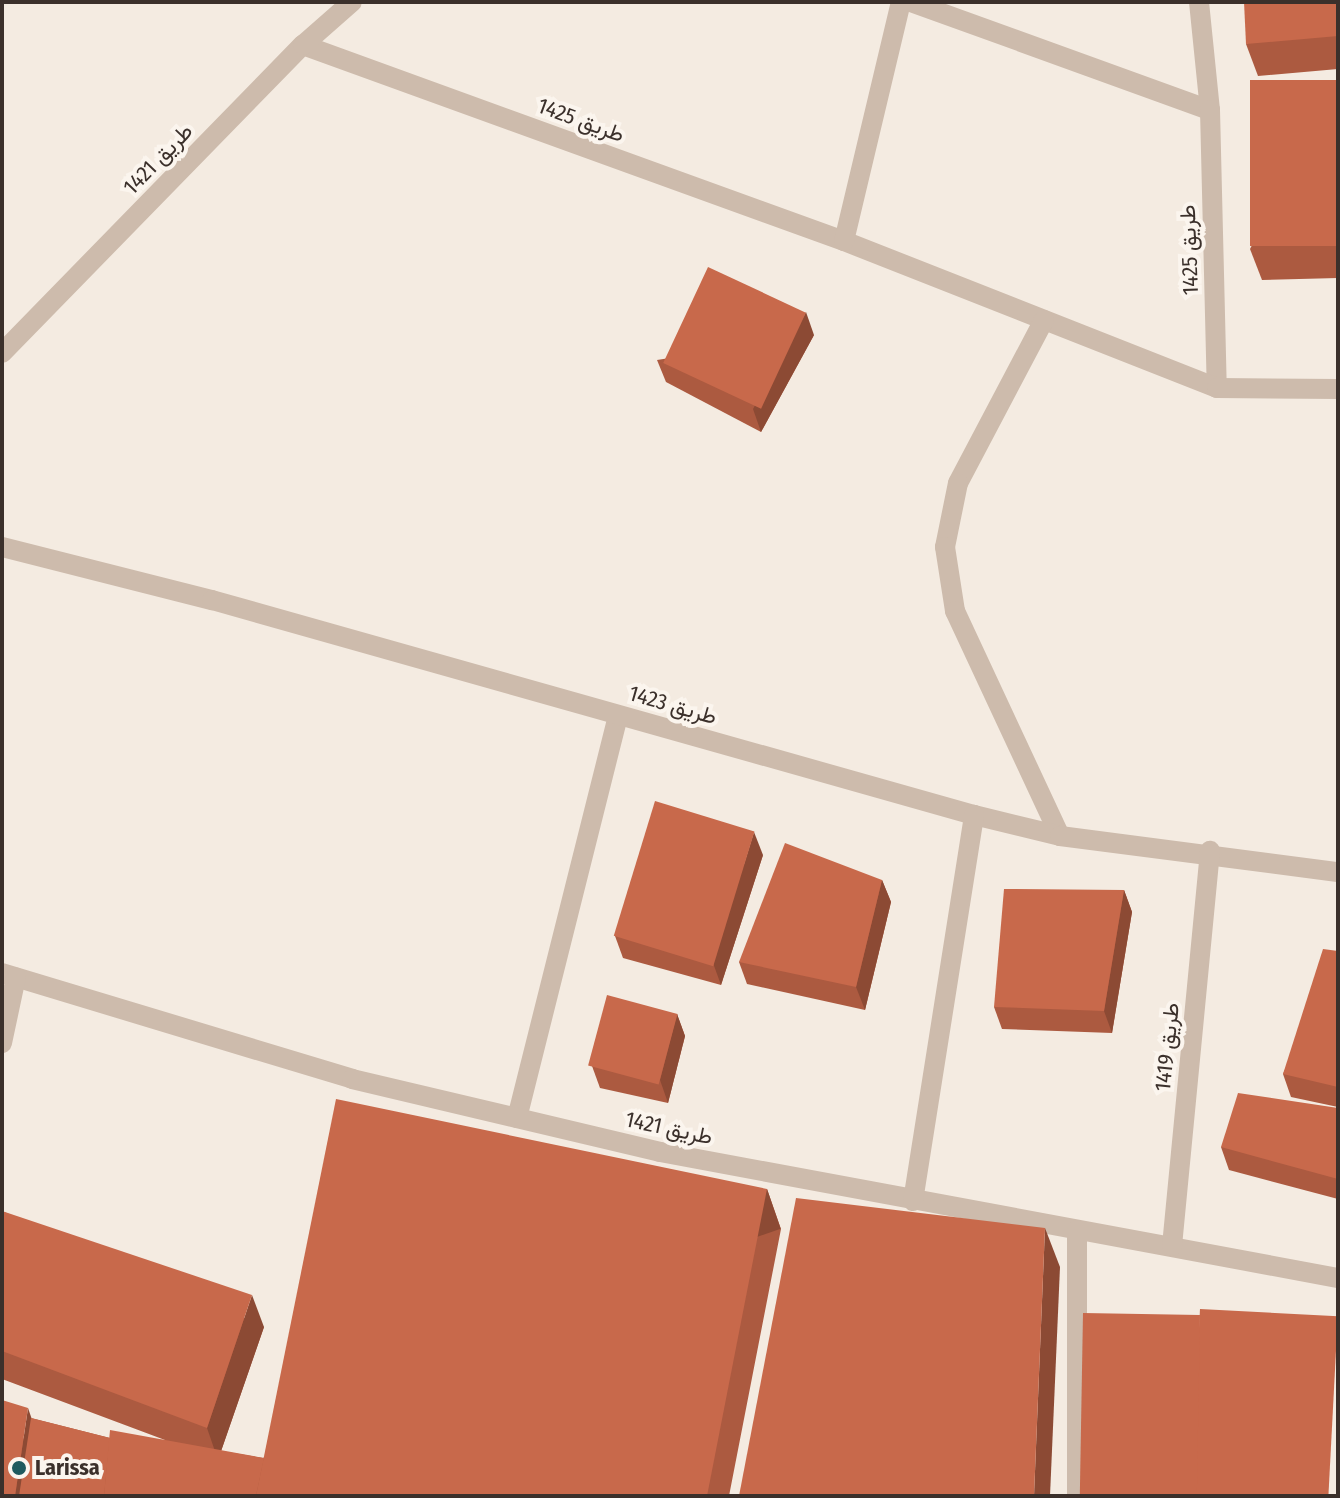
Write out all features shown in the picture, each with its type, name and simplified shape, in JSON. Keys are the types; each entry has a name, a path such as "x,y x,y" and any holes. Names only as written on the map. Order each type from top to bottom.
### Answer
{"street":[{"name":"طريق 1421","path":"2,353 303,45 352,2"},
{"path":"844,241 901,2"},
{"path":"911,2 1210,110"},
{"name":"طريق 1425","path":"1199,2 1210,110 1217,388"},
{"name":"طريق 1425","path":"303,45 844,241 1217,388 1338,389"},
{"path":"1044,320 958,483 945,547 955,611 1060,836"},
{"name":"طريق 1423","path":"2,547 974,815 1060,836 1210,851 1338,872"},
{"path":"517,1118 618,715"},
{"path":"913,1201 974,815"},
{"name":"طريق 1419","path":"1172,1246 1210,851"},
{"name":"طريق 1421","path":"9,975 352,1079 660,1152 1338,1278"},
{"path":"2,1043 9,975"},
{"path":"1077,1230 1077,1496"}],"building":[{"path":"1244,2 1338,2 1338,36 1246,44"},
{"path":"1250,80 1338,80 1338,246 1250,246"},
{"path":"708,267 806,313 761,409 663,363"},
{"path":"655,801 754,831 713,966 614,936"},
{"path":"785,843 882,880 856,987 739,962"},
{"path":"1004,889 1124,890 1104,1011 994,1007"},
{"path":"1323,949 1338,951 1338,1087 1283,1074"},
{"path":"607,995 678,1014 659,1084 588,1066"},
{"path":"1238,1093 1338,1108 1338,1179 1221,1147"},
{"path":"336,1099 767,1189 707,1496 256,1496"},
{"path":"796,1198 1045,1228 1034,1496 739,1496"},
{"path":"2,1211 252,1295 207,1428 2,1351"},
{"path":"1200,1309 1338,1316 1328,1496 1190,1496"},
{"path":"1083,1313 1200,1315 1197,1496 1080,1496"},
{"path":"2,1400 28,1408 15,1496 2,1496"},
{"path":"31,1418 110,1438 104,1496 19,1496"},
{"path":"110,1430 264,1458 256,1496 104,1496"}],"place":[{"name":"Larissa","path":"19,1468"}]}
